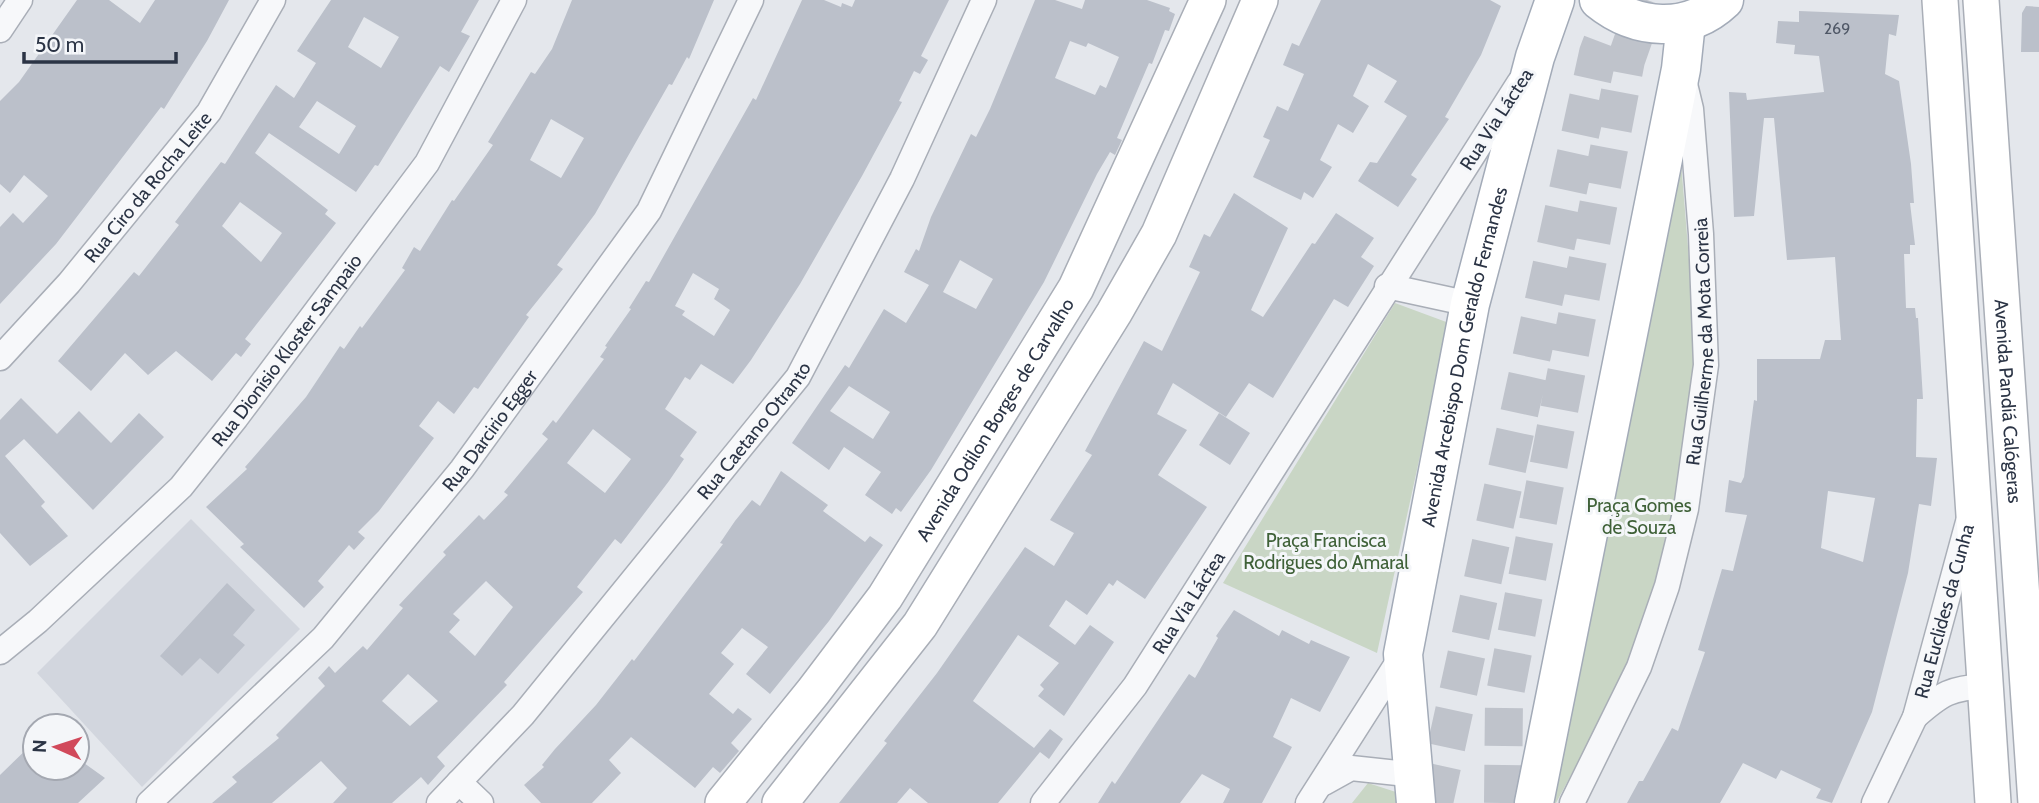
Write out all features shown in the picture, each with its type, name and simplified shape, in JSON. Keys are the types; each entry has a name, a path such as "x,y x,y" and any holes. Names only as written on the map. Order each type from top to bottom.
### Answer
{"main road":[{"name":"Avenida Arcebispo Dom Geraldo Fernandes","path":"1416,789 1403,654 1469,304 1535,57 1555,0"},
{"path":"1599,0 1626,18 1655,25 1686,22 1714,9 1724,0"},
{"path":"1534,803 1681,69 1686,22"}],"street":[{"path":"0,30 20,0"},
{"name":"Rua Ciro da Rocha Leite","path":"0,359 69,283 209,112 274,0"},
{"name":"Rua Dionísio Kloster Sampaio","path":"0,652 38,621 181,487 236,418 427,163 514,0"},
{"name":"Rua Darcirio Egger","path":"149,803 328,631 462,469 649,211 751,0"},
{"name":"Rua Caetano Otranto","path":"439,803 523,715 798,377 902,179 984,0"},
{"name":"Avenida Odilon Borges de Carvalho","path":"723,803 884,597 1076,288 1208,0"},
{"path":"780,803 919,625 1114,313 1159,234 1260,0"},
{"path":"1940,0 1993,803"},
{"name":"Avenida Pandiá Calógeras","path":"1981,0 2036,803"},
{"name":"Rua Via Láctea","path":"1043,803 1135,686 1535,57"},
{"name":"Rua Guilherme da Mota Correia","path":"1572,803 1639,667 1667,586 1686,509 1706,365 1701,234 1691,109 1681,69"},
{"path":"1956,243 1998,241"},
{"path":"1387,286 1469,304"},
{"path":"1076,288 1114,313"},
{"name":"Rua Euclides da Cunha","path":"1874,803 1915,717 1973,504"},
{"path":"884,597 919,625"},
{"path":"1308,803 1403,654"},
{"name":"Rua Euclides da Cunha","path":"1915,717 1939,695 1957,688 1986,686"},
{"path":"1323,783 1351,768 1416,789"},
{"path":"459,782 481,803"}],"shaded area":[{"path":"191,519 300,629 142,787 91,732 91,712 73,712 37,673"}],"green space":[{"name":"Praça Gomes de Souza","path":"1679,138 1698,369 1680,522 1627,671 1556,803 1537,803"},
{"name":"Praça Francisca Rodrigues do Amaral","path":"1395,303 1449,323 1377,653 1223,583"},
{"path":"1368,783 1399,793 1400,803 1352,803"}],"building":[{"path":"77,0 109,0 140,23 155,0 229,0 207,41 164,109 161,107 56,244 0,304 0,227 13,213 23,223 48,196 24,175 10,193 0,184 0,101 19,82"},
{"path":"331,0 479,0 461,32 470,36 449,72 440,66 378,166 375,165 356,192 269,133 255,153 328,210 325,214 336,223 245,339 251,344 241,357 236,353 212,381 176,351 148,375 125,353 91,391 58,361 134,272 139,276 179,225 175,222 221,162 225,164 276,85 294,98 316,63 297,51","holes":["364,17 399,37 381,68 348,47","317,101 356,126 339,154 299,127","240,202 282,233 261,262 222,226"]},
{"path":"572,0 714,0 689,59 687,57 672,85 669,84 595,214 557,265 563,269 526,315 529,317 478,389 474,387 454,414 438,401 419,426 434,438 379,511 358,532 365,538 354,550 349,545 318,581 324,587 304,608 240,547 244,544 206,507 247,469 245,467 306,397 340,346 344,349 360,326 362,328 405,270 402,268 414,247 420,251 452,200 454,201 493,145 488,142 531,72 535,74 552,49","holes":["551,119 584,138 561,178 530,160"]},
{"path":"802,0 824,0 841,7 842,3 852,7 855,0 949,0 921,56 928,60 920,74 914,71 899,101 902,102 862,176 800,284 751,360 733,384 701,364 690,380 685,377 665,409 697,432 680,456 684,459 621,544 615,539 577,587 583,592 504,682 507,685 437,757 445,766 428,785 421,777 392,803 333,803 347,788 321,761 272,803 212,803 237,782 232,777 279,738 276,735 325,686 318,678 329,666 335,673 363,646 367,650 403,608 399,605 446,555 443,552 479,515 484,520 508,495 504,492 548,439 542,434 553,420 556,423 604,359 600,357 607,347 605,346 631,309 629,308 646,281 649,282 753,98 756,100","holes":["693,273 719,289 714,299 730,310 714,336 682,315 685,311 675,306","593,429 631,459 605,493 567,463","486,581 513,607 475,656 449,632 460,620 453,614","408,674 438,701 410,726 382,701"]},
{"path":"1035,0 1055,0 1082,9 1085,0 1147,0 1170,8 1169,11 1175,14 1169,31 1165,30 1152,64 1149,63 1117,138 1122,140 1115,155 1110,152 1097,174 1044,282 931,470 901,512 896,508 892,514 865,495 881,472 844,447 829,470 792,443 845,365 849,368 884,309 906,323 929,285 904,272 916,249 919,251 931,217 971,134 976,137","holes":["1070,41 1086,47 1088,43 1119,57 1106,88 1100,85 1095,95 1055,78","960,260 993,279 976,309 943,292","849,386 890,412 873,439 830,411"]},
{"path":"1321,0 1490,0 1501,6 1481,55 1445,117 1449,119 1411,175 1417,179 1398,207 1358,181 1370,162 1377,163 1407,116 1384,102 1397,81 1368,64 1353,96 1369,106 1353,133 1338,124 1320,160 1332,167 1313,198 1304,192 1301,200 1253,177 1270,140 1263,137 1277,106 1288,111 1304,74 1283,65 1292,43 1299,46"},
{"path":"2026,6 2039,7 2039,52 2021,52 2022,13"},
{"path":"1799,11 1899,15 1896,36 1889,34 1885,74 1899,81 1911,164 1914,203 1910,203 1915,245 1910,245 1910,254 1904,254 1906,308 1915,308 1918,318 1923,399 1917,399 1916,457 1937,458 1931,506 1919,504 1908,573 1872,712 1832,803 1816,798 1821,789 1781,770 1776,779 1743,763 1720,803 1627,803 1639,781 1643,781 1672,728 1678,731 1705,652 1698,650 1722,569 1733,571 1747,515 1725,512 1729,480 1741,483 1744,477 1754,400 1757,401 1757,359 1820,359 1825,340 1841,340 1835,257 1787,260 1774,118 1764,118 1754,216 1734,217 1729,92 1746,93 1747,100 1824,92 1819,56 1794,54 1795,45 1776,43 1778,21 1799,22","holes":["1828,491 1875,498 1863,562 1821,548"]},
{"path":"1234,193 1288,228 1251,310 1263,317 1312,243 1315,244 1336,213 1374,238 1361,257 1374,266 1348,307 1334,299 1273,398 1249,383 1226,417 1173,383 1157,414 1187,430 1158,475 1207,507 1145,599 1117,580 1113,586 1109,583 1087,615 1066,600 1049,626 1075,645 1090,625 1114,642 1064,716 1038,696 1044,689 1040,685 1059,663 1018,635 973,701 1034,748 1050,729 1063,739 1049,759 1040,752 998,803 928,803 910,788 897,803 839,803 887,743 884,741 937,673 1025,547 1054,566 1074,533 1050,520 1092,455 1085,451 1144,341 1162,351 1200,272 1189,267 1204,234 1210,237"},
{"path":"21,398 57,434 79,411 111,443 139,413 164,437 93,510 24,439 5,456 45,502 41,506 68,536 30,566 0,533 0,420"},
{"path":"1219,413 1250,433 1230,465 1199,445"},
{"path":"781,471 828,505 823,511 865,542 870,536 883,545 829,621 770,694 746,674 768,647 742,628 721,653 734,664 709,694 733,714 738,708 752,719 731,743 739,751 720,773 713,767 695,788 631,737 609,760 621,773 592,803 541,803 524,785 544,767 542,765 555,749 596,705 632,659 634,661 723,544 720,543 735,521 752,500 760,506"},
{"path":"227,583 255,610 233,635 245,645 218,674 200,658 182,676 160,656"},
{"path":"1234,610 1279,636 1282,630 1309,644 1311,640 1350,657 1320,712 1291,698 1273,737 1292,747 1262,803 1223,803 1230,789 1202,774 1180,803 1098,803 1112,781 1115,784 1189,674 1195,678 1218,638 1216,636"},
{"path":"21,755 21,782 91,782 91,768 105,778 78,803 0,803 0,775"}],"tunnel":[{"path":"1434,803 1598,53 1618,0"},
{"path":"1503,803 1504,699 1626,60 1647,0"}]}
